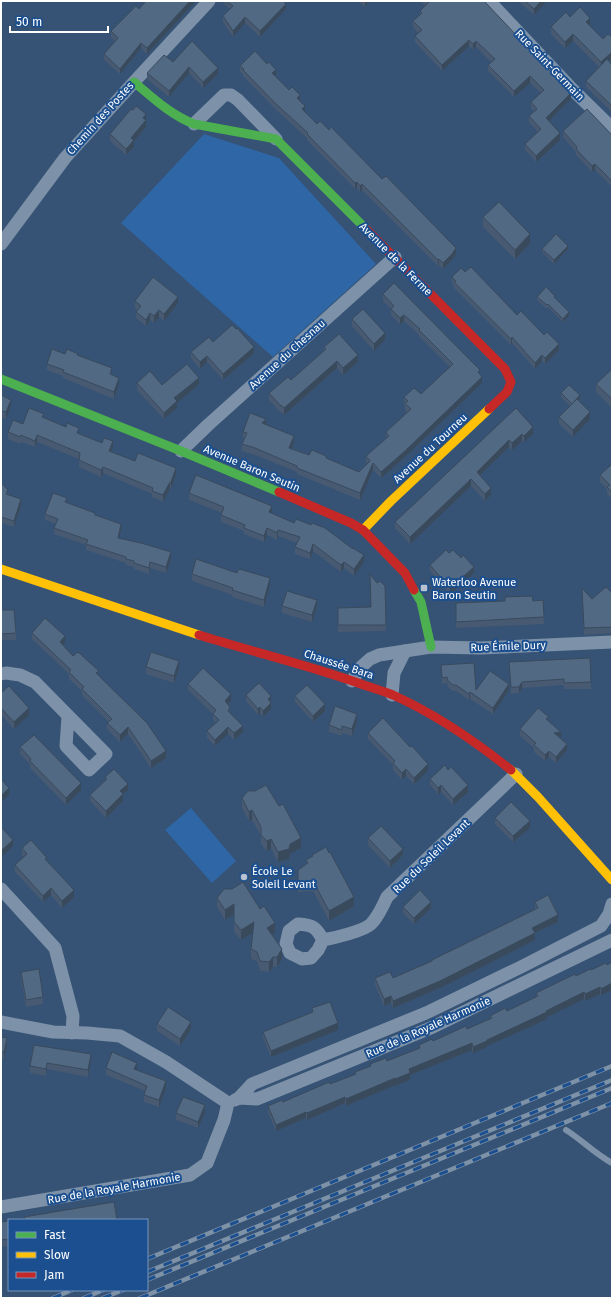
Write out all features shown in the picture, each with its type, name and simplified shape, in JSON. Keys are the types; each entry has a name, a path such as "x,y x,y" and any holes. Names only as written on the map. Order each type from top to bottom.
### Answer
{"street":[{"name":"Chemin des Postes","path":"1,244 65,158 209,1"},
{"name":"Rue Saint-Germain","path":"489,1 573,90 612,128"},
{"path":"134,82 184,121 276,140"},
{"name":"Avenue de la Ferme","path":"194,124 224,96 231,95 505,369 512,382"},
{"name":"Avenue du Chesnau","path":"181,451 394,257"},
{"name":"Avenue Baron Seutin","path":"1,379 181,451 339,517 363,530 380,545 405,573 421,602 431,647"},
{"name":"Avenue du Tourneu","path":"363,530 507,392 512,382"},
{"name":"Chaussée Bara","path":"1,569 215,640 326,671 392,695 421,709 491,754 516,774 612,880"},
{"name":"Rue Émile Dury","path":"352,681 361,667 370,659 379,655 431,647 481,648 612,642"},
{"path":"392,695 394,673 405,651"},
{"path":"1,674 6,673 20,675 35,682 68,717"},
{"name":"Rue du Soleil Levant","path":"323,940 342,936 371,925 382,909 387,897 516,774"},
{"path":"1,889 55,948 73,1016 72,1033"},
{"name":"Rue de la Royale Harmonie","path":"1,1207 190,1175 207,1163 233,1100 252,1084 426,1013 606,925 612,904"},
{"name":"Rue de la Royale Harmonie","path":"233,1100 257,1099 425,1030 612,940"},
{"path":"1,1022 53,1032 120,1036 233,1100"}],"lane":[{"path":"566,1130 580,1138 602,1157 612,1163"}],"shaded area":[{"path":"204,134 279,158 376,264 273,357 121,223"},
{"path":"191,808 236,861 212,883 165,830"}],"building":[{"path":"146,1 190,1 147,48 141,43 120,69 104,54 118,38 111,31 136,6 139,9"},
{"path":"227,1 283,1 286,4 260,31 245,17 233,31 223,16 233,6"},
{"path":"427,1 484,1 571,93 546,118 560,133 536,156 525,144 541,129 529,116 537,109 531,102 544,90 530,76 514,91 488,65 495,59 476,41 473,44 469,40 442,65 415,36 422,30 413,21 422,13 420,11 429,2"},
{"path":"525,1 541,1 534,9"},
{"path":"580,7 590,18 586,22 603,39 608,34 612,37 612,52 601,62 573,34 565,42 551,27 566,12 570,17"},
{"path":"192,41 218,68 203,82 189,67 169,91 147,73 164,55 173,62"},
{"path":"255,51 267,64 269,62 276,70 272,73 289,90 292,87 300,95 297,98 305,106 302,109 317,124 320,121 329,130 331,127 382,179 386,176 456,248 443,263 439,259 438,260 362,184 360,186 357,182 355,183 307,134 308,133 275,103 243,70 244,69 240,66"},
{"path":"607,59 612,65 612,106 586,81"},
{"path":"136,106 146,114 143,118 146,120 131,138 134,140 126,149 110,134 131,109 133,110"},
{"path":"587,109 612,135 612,181 595,164 592,166 576,149 577,147 563,131"},
{"path":"499,202 530,234 515,250 483,217"},
{"path":"556,234 568,246 554,260 542,249"},
{"path":"471,267 517,315 521,311 544,335 547,332 559,344 545,358 542,355 535,363 512,337 511,339 454,282 456,281 452,277 461,268 465,272"},
{"path":"153,277 178,297 164,314 159,310 154,316 150,313 146,320 136,312 141,306 135,301"},
{"path":"394,283 480,370 478,372 482,377 381,472 373,463 360,493 297,468 297,466 255,448 242,444 247,433 243,432 250,413 266,419 262,423 294,436 289,448 309,455 312,450 326,456 326,458 359,472 370,461 366,456 389,436 386,432 411,409 405,403 408,401 404,397 414,388 421,394 453,364 419,330 420,329 404,315 400,318 391,309 394,306 383,294"},
{"path":"546,287 569,312 563,319 548,304 547,305 537,297"},
{"path":"363,309 385,333 374,344 352,319"},
{"path":"232,325 236,329 237,328 254,347 223,374 207,356 200,362 191,352 209,337 213,342"},
{"path":"339,334 358,355 343,368 337,361 284,408 281,406 269,393 288,377 291,380 326,349 324,347"},
{"path":"52,349 65,354 67,349 78,354 77,355 112,368 110,374 119,378 114,392 63,372 64,370 47,364"},
{"path":"187,364 199,378 174,398 177,401 164,413 137,383 150,371 162,385"},
{"path":"612,369 612,399 596,384"},
{"path":"569,385 580,395 572,404 561,393"},
{"path":"1,395 11,400 6,412 1,411"},
{"path":"577,399 590,412 573,430 559,417"},
{"path":"29,408 44,414 42,417 66,427 67,423 79,428 77,433 102,443 104,438 113,441 109,451 135,461 138,453 176,468 171,482 163,495 152,491 153,488 103,467 101,470 79,460 80,453 37,435 35,441 21,435 20,437 8,432 13,420 23,424"},
{"path":"516,408 533,427 524,436 522,434 512,443 509,440 477,472 491,488 485,494 471,479 410,537 395,522"},
{"path":"612,464 612,492 607,487 610,485 600,475"},
{"path":"196,475 272,506 269,512 294,523 296,519 311,525 312,523 325,528 353,549 364,555 354,569 344,562 341,565 313,544 310,553 295,547 300,537 278,530 277,533 267,528 264,536 244,528 245,525 221,515 224,507 189,493"},
{"path":"1,483 8,490 6,494 21,499 14,521 1,517"},
{"path":"53,493 67,498 65,502 121,524 118,538 171,552 166,567 150,562 149,568 134,563 134,561 126,559 126,557 86,544 88,540 54,528 58,519 45,514"},
{"path":"446,550 449,553 453,550 461,558 463,555 474,567 450,588 430,565"},
{"path":"196,559 237,573 239,569 270,578 264,600 232,590 233,588 192,574"},
{"path":"370,574 377,583 380,581 385,586 386,625 338,625 338,608 371,607"},
{"path":"606,587 612,593 612,627 584,628 582,588 592,599"},
{"path":"287,591 317,600 312,615 282,606"},
{"path":"532,596 533,601 543,600 544,617 456,622 456,603 505,601 505,597"},
{"path":"1,610 14,610 16,633 1,634"},
{"path":"45,618 65,636 60,642 73,656 78,652 99,671 96,673 147,723 166,751 151,761 128,727 120,735 107,723 112,719 82,689 84,687 69,672 71,670 32,633"},
{"path":"151,652 179,661 174,676 146,667"},
{"path":"590,658 591,682 564,683 564,679 522,682 519,687 511,687 509,662"},
{"path":"474,663 476,690 490,671 509,684 493,708 470,692 469,694 456,685 453,685 448,681 447,677 442,678 441,665"},
{"path":"203,668 231,694 225,701 230,707 228,711 243,726 234,733 228,727 215,740 207,731 219,720 213,714 216,710 188,684"},
{"path":"259,683 271,696 268,699 271,703 263,711 260,707 258,709 246,695"},
{"path":"307,685 325,704 313,716 295,696"},
{"path":"9,686 29,708 14,722 1,708 1,693"},
{"path":"335,706 357,714 352,729 342,726 342,730 329,725"},
{"path":"538,708 549,717 546,719 561,732 554,733 567,744 556,757 549,751 545,755 534,745 536,743 520,729"},
{"path":"383,718 428,764 414,778 406,769 402,773 393,763 395,761 368,733"},
{"path":"34,735 81,783 66,798 30,761 31,759 20,747"},
{"path":"445,765 448,770 451,767 468,785 453,799 441,785 438,788 430,779"},
{"path":"114,769 128,784 120,791 123,794 106,811 90,795 107,779 105,777"},
{"path":"1,779 9,788 1,796"},
{"path":"266,785 279,806 283,804 301,838 290,844 289,849 278,852 271,839 267,841 261,835 261,827 252,810 249,812 242,798 248,791 255,791"},
{"path":"511,802 530,821 513,836 495,818"},
{"path":"381,826 403,849 390,861 368,838"},
{"path":"1,827 13,840 1,851"},
{"path":"31,840 47,858 45,859 74,890 62,901 51,888 43,896 15,865 27,854 22,848"},
{"path":"326,847 354,897 329,911 313,881 298,882 298,870 308,863 306,860"},
{"path":"243,882 260,909 264,906 275,923 267,928 282,949 277,957 273,957 269,962 260,961 257,952 251,949 254,922 241,930 234,922 234,904 225,910 217,898 224,889 232,889"},
{"path":"420,890 431,902 414,918 403,907"},
{"path":"548,895 558,915 532,928 535,933 440,981 393,1001 391,996 384,999 375,978 390,972 393,978 432,961 538,908 535,902"},
{"path":"612,962 612,983 601,989 600,987 585,994 584,992 546,1011 547,1012 473,1047 472,1043 409,1069 410,1073 346,1099 345,1097 307,1113 306,1112 276,1125 268,1106 282,1100 283,1102 329,1082 330,1084 356,1074 355,1072 371,1066 370,1064 386,1058 387,1061 420,1048 419,1045 432,1039 433,1041 466,1026 467,1029 492,1018 490,1016 505,1008 507,1011 538,996 536,993 575,974 576,976 590,969 591,970 606,963 607,965"},
{"path":"39,969 43,997 26,1000 21,972"},
{"path":"330,1002 338,1023 271,1051 263,1032 313,1012 312,1008"},
{"path":"168,1007 191,1022 180,1039 157,1024"},
{"path":"1,1037 7,1038 4,1052 1,1051"},
{"path":"34,1045 91,1054 88,1070 47,1063 46,1069 30,1066"},
{"path":"112,1052 137,1063 134,1069 166,1081 159,1100 144,1095 147,1086 106,1068"},
{"path":"183,1097 205,1105 198,1122 176,1113"},
{"path":"114,1202 117,1219 25,1219 24,1217"},
{"path":"8,1221 8,1239 1,1240 1,1222"}],"railway":[{"path":"148,1259 612,1066"},
{"path":"148,1272 612,1080"},
{"path":"148,1280 612,1088"},
{"path":"140,1298 612,1103"},
{"path":"53,1298 70,1291"},
{"path":"84,1298 101,1291"},
{"path":"103,1298 120,1291"}],"traffic: fast":[{"path":"134,82 170,111 194,124 276,139 366,229"},
{"path":"1,379 279,492"},
{"path":"414,590 421,602 431,647"}],"traffic: slow":[{"path":"363,530 391,501 489,409"},
{"path":"1,569 199,635"},
{"path":"511,770 538,797 612,880"}],"traffic: jam":[{"path":"366,229 505,369 511,382 507,392 489,409"},
{"path":"279,492 351,523 363,530 405,573 414,590"},
{"path":"199,635 341,677 393,695 409,702 454,729 511,770"}],"place":[{"name":"Waterloo Avenue Baron Seutin","path":"424,588"},
{"name":"École Le Soleil Levant","path":"244,877"}]}
